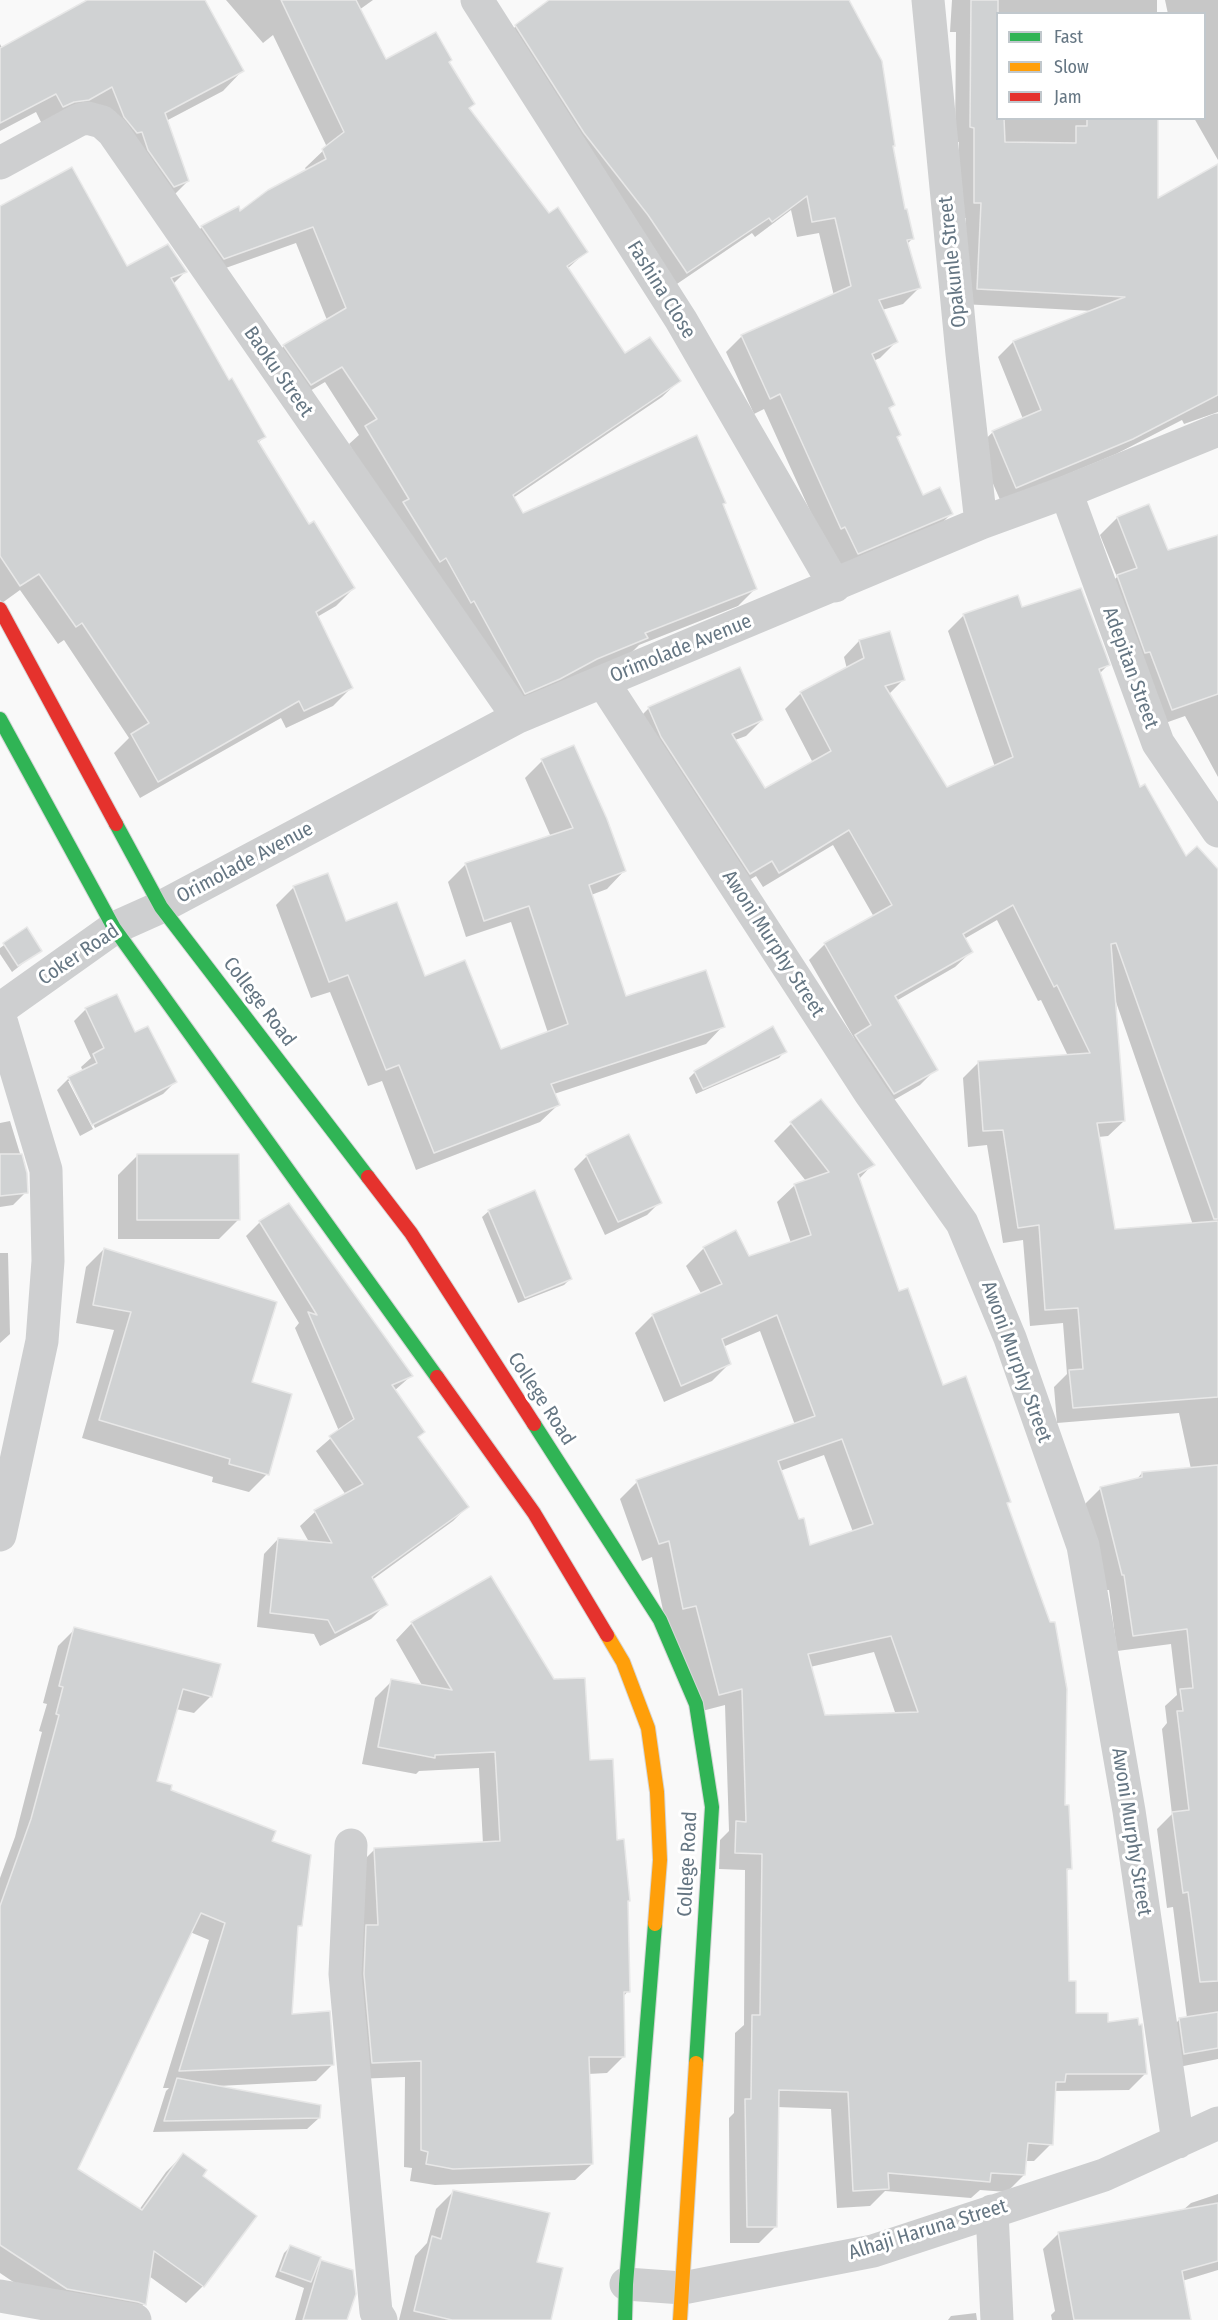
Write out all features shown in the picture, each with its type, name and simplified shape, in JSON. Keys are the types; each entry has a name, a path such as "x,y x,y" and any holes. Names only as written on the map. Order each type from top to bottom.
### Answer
{"main road":[{"name":"College Road","path":"0,609 161,907 411,1233 660,1620 696,1704 712,1807 680,2320"},
{"name":"College Road","path":"0,719 114,928 529,1505 623,1662 648,1728 657,1792 660,1860 625,2320"}],"street":[{"name":"Fashina Close","path":"477,0 681,320 835,586"},
{"name":"Opakunle Street","path":"928,0 962,354 981,523"},
{"name":"Baoku Street","path":"0,163 79,120 87,118 102,122 113,132 518,717"},
{"name":"Orimolade Avenue","path":"161,907 518,717 981,523 1066,492 1218,429"},
{"name":"Adepitan Street","path":"1066,492 1158,743 1218,831"},
{"name":"Awoni Murphy Street","path":"603,682 870,1093 962,1223 1010,1338 1083,1546 1129,1811 1178,2142"},
{"name":"Coker Road","path":"0,1009 114,928 161,907"},
{"path":"0,1017 46,1170 48,1261 42,1341 0,1535"},
{"path":"351,1845 345,1974 376,2312 381,2320"},
{"name":"Alhaji Haruna Street","path":"626,2284 683,2288 873,2251 1104,2175 1218,2123"},
{"path":"992,2211 997,2320"},
{"path":"0,2296 135,2320"}],"building":[{"path":"87,0 205,0 244,71 165,113 189,181 174,187 148,150 142,132 137,133 124,117 112,87 89,100 74,102 63,107 56,94 0,123 0,48"},
{"path":"281,0 356,0 386,59 436,32 452,60 449,62 475,104 469,108 549,213 558,207 588,252 567,266 625,353 650,337 681,381 513,495 523,513 697,435 726,503 723,504 757,589 645,633 648,638 597,659 560,679 525,694 474,601 471,603 446,558 440,562 403,502 409,499 365,426 377,419 342,367 311,385 283,345 346,308 313,227 224,259 201,226 239,206 240,211 268,190 326,159 322,149 344,132"},
{"path":"549,0 849,0 882,61 895,146 893,146 905,209 907,209 914,239 907,240 921,288 879,300 898,342 872,354 895,405 889,408 901,435 897,437 923,495 940,487 953,514 858,554 845,527 841,529 780,394 770,399 741,335 851,286 835,218 812,222 807,196 772,222 769,218 687,273 648,215 584,133 515,25"},
{"path":"971,0 998,0 996,120 1004,120 1005,142 1076,143 1076,126 1087,126 1087,120 1158,120 1158,198 1218,164 1218,395 1133,439 1016,488 992,431 1041,410 1013,341 1125,297 977,289 981,203 974,203 974,128 970,127"},
{"path":"72,167 127,266 168,244 187,272 171,278 229,380 232,378 266,437 258,441 309,524 314,521 355,588 316,612 353,688 304,711 299,701 158,782 131,734 149,723 82,623 76,627 39,574 20,586 0,556 0,206"},
{"path":"1149,504 1168,550 1218,535 1218,694 1172,710 1150,652 1145,653 1117,575 1137,568 1117,517"},
{"path":"1081,588 1110,665 1099,669 1140,787 1145,784 1186,856 1197,846 1218,869 1218,1219 1214,1219 1116,943 1111,944 1125,1121 1097,1123 1115,1229 1218,1221 1218,1397 1073,1408 1069,1370 1083,1369 1078,1308 1045,1310 1039,1225 1018,1228 1003,1130 983,1131 978,1061 1090,1053 1057,985 1054,987 1013,905 963,934 973,952 895,996 938,1070 894,1094 855,1035 871,1025 824,943 892,905 849,830 779,873 772,861 750,874 661,737 648,707 740,667 763,720 732,734 765,788 831,751 800,692 864,658 859,640 890,631 905,680 885,686 947,787 1013,757 963,614 1018,595 1022,607"},
{"path":"574,745 607,819 626,871 589,885 626,996 706,970 725,1027 551,1084 560,1105 434,1153 399,1065 386,1070 348,975 329,982 293,886 328,873 346,921 397,902 425,976 465,960 501,1049 568,1024 529,906 484,921 465,863 573,828 541,759"},
{"path":"27,927 42,951 18,966 3,943"},
{"path":"117,994 135,1032 148,1026 177,1082 92,1125 68,1077 97,1063 93,1054 104,1048 85,1008"},
{"path":"773,1026 787,1052 703,1089 694,1071"},
{"path":"821,1099 875,1165 858,1174 899,1291 908,1288 943,1385 966,1376 1011,1502 1007,1503 1050,1622 1055,1622 1067,1689 1065,1805 1069,1805 1072,1869 1067,1869 1069,1981 1076,1981 1076,2013 1108,2013 1108,2022 1138,2018 1139,2025 1142,2024 1147,2074 1066,2074 1065,2082 1056,2082 1053,2145 1028,2143 1025,2175 991,2173 990,2182 888,2173 889,2189 853,2191 848,2092 779,2090 777,2227 747,2227 745,2099 751,2099 752,2015 760,2015 762,1854 735,1853 736,1821 746,1822 742,1689 719,1695 696,1606 683,1609 669,1541 659,1544 636,1480 815,1416 777,1315 722,1339 731,1364 681,1386 652,1314 722,1284 703,1247 736,1230 749,1256 811,1235 794,1184 829,1172 790,1122","holes":["842,1439 873,1524 810,1545 804,1518 799,1519 778,1461","891,1636 918,1712 825,1715 808,1654"]},
{"path":"629,1134 662,1203 618,1222 586,1155"},
{"path":"0,1154 22,1154 27,1173 28,1193 0,1196"},
{"path":"137,1154 239,1154 240,1220 137,1220"},
{"path":"535,1190 572,1279 525,1298 488,1210"},
{"path":"289,1203 413,1376 392,1385 425,1432 418,1437 469,1507 372,1577 388,1605 335,1633 328,1620 270,1613 278,1538 332,1543 314,1510 363,1484 329,1436 354,1419 308,1312 317,1315 259,1221"},
{"path":"104,1248 277,1302 252,1382 292,1394 269,1475 229,1464 230,1459 99,1420 131,1312 93,1305"},
{"path":"1218,1465 1218,1981 1200,1982 1188,1892 1183,1893 1172,1812 1189,1810 1177,1711 1183,1711 1180,1689 1193,1688 1187,1629 1133,1636 1124,1575 1122,1575 1100,1487 1142,1477 1142,1472"},
{"path":"491,1576 554,1679 585,1678 590,1760 613,1759 617,1840 624,1839 630,1901 628,1901 630,1992 624,1992 625,2057 589,2057 593,2164 453,2169 426,2164 428,2152 421,2150 421,2061 372,2063 364,1974 366,1925 378,1925 374,1848 500,1841 495,1752 435,1755 435,1758 378,1747 391,1679 452,1690 411,1622"},
{"path":"74,1627 221,1664 212,1697 183,1689 157,1781 172,1785 171,1790 276,1831 272,1841 311,1855 302,1926 298,1926 292,2014 330,2011 334,2065 179,2071 225,1923 201,1913 78,2169 142,2210 183,2153 207,2170 203,2176 257,2216 204,2287 154,2251 146,2305 67,2289 0,2245 0,1906 31,1819 59,1715 56,1714 63,1687 59,1686"},
{"path":"1218,2012 1218,2048 1184,2054 1179,2018"},
{"path":"177,2078 321,2105 320,2118 164,2121"},
{"path":"453,2190 550,2213 537,2262 563,2268 551,2320 452,2320 414,2311 432,2236 441,2239"},
{"path":"1218,2203 1218,2261 1182,2271 1191,2320 1074,2320 1058,2232"},
{"path":"290,2245 321,2257 311,2282 280,2271"},
{"path":"321,2260 353,2270 356,2294 347,2320 303,2320"}],"traffic: fast":[{"path":"0,719 114,928 437,1377"},
{"path":"116,824 161,907 368,1177"},
{"path":"534,1424 660,1620 696,1704 712,1807 696,2063"},
{"path":"625,2320 655,1924"}],"traffic: slow":[{"path":"607,1635 623,1662 648,1728 657,1792 660,1860 655,1924"},
{"path":"680,2320 696,2063"}],"traffic: jam":[{"path":"0,609 116,824"},
{"path":"368,1177 411,1233 534,1424"},
{"path":"437,1377 534,1513 607,1635"}]}
